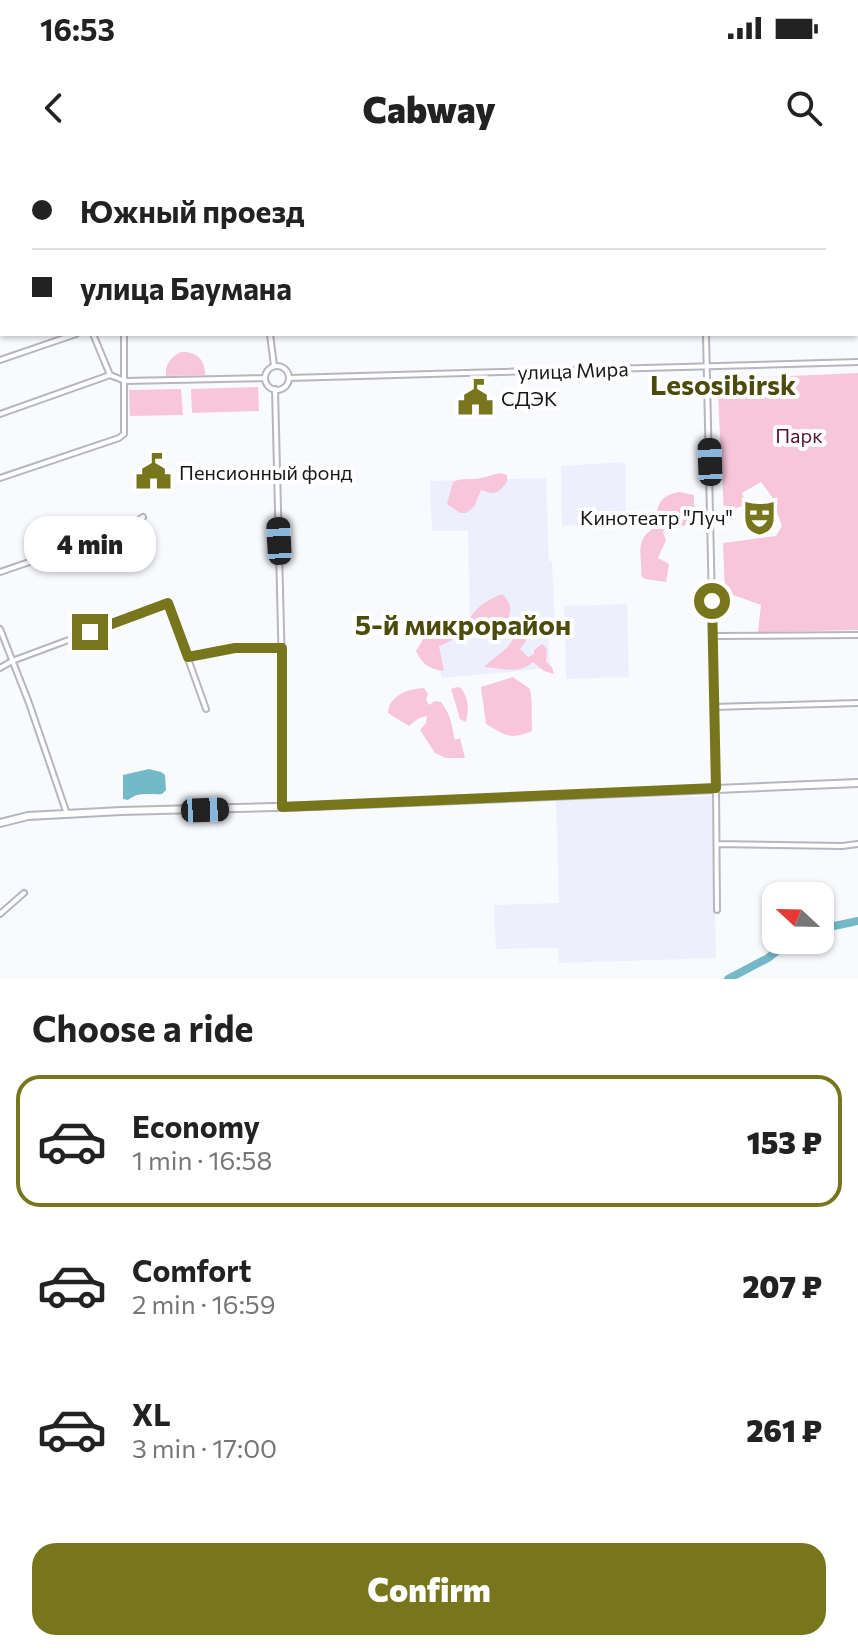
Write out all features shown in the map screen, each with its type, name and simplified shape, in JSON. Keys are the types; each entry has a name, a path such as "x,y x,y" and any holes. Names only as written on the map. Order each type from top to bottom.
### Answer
{"main road":[{"path":"0,823 28,816 67,814 858,783"}],"street":[{"path":"0,360 70,336"},
{"path":"94,336 110,375"},
{"path":"0,478 124,434 124,336"},
{"path":"270,336 274,366"},
{"path":"706,336 717,910"},
{"name":"улица Мира","path":"289,378 858,362"},
{"path":"274,366 285,369 289,378 285,387 275,389 268,385 265,378 274,366"},
{"path":"0,414 110,375 125,381 265,378"},
{"path":"275,389 282,648 282,807"},
{"path":"0,572 123,530 143,517"},
{"path":"0,668 168,603 206,709"},
{"path":"0,629 67,814"},
{"path":"713,636 858,635"},
{"path":"188,657 235,648 282,648"},
{"path":"714,707 858,703"},
{"path":"717,844 858,844"},
{"path":"0,914 24,893"}],"shaded area":[{"path":"625,462 626,524 562,526 561,466"},
{"path":"546,478 555,627 548,631 550,668 442,678 435,647 470,626 468,531 432,531 430,481"},
{"path":"627,604 629,677 566,679 564,606"},
{"path":"712,796 716,958 559,963 558,948 496,949 494,905 559,903 556,800"}],"green space":[{"path":"181,352 199,358 205,375 166,376 169,362"},
{"name":"Парк","path":"858,373 858,630 758,632 761,605 725,592 723,543 776,536 782,526 772,497 761,482 742,493 746,504 724,514 718,397 748,378"},
{"path":"258,387 259,411 192,413 191,389"},
{"path":"181,389 183,415 130,416 129,390"},
{"path":"500,473 507,475 504,486 493,493 481,490 474,507 466,513 460,513 447,504 453,482"},
{"path":"680,492 694,495 696,512 692,525 666,527 663,532 666,540 658,558 669,564 666,582 645,579 641,576 643,540 651,530 661,501"},
{"path":"502,594 509,604 510,613 501,626 496,630 478,619 455,638 439,646 444,671 427,666 421,660 416,651 424,638 464,629 479,607"},
{"path":"512,620 528,628 526,641 520,649 528,657 542,644 547,649 546,662 554,674 533,662 516,670 484,667 512,641 514,636 509,630"},
{"path":"513,677 530,689 532,731 513,736 486,724 481,687"},
{"path":"424,688 429,705 435,701 445,707 455,740 460,738 465,758 446,758 435,753 420,730 427,716 409,726 388,713 392,702 400,694"},
{"path":"461,688 467,700 466,722 460,719 451,689"}],"water":[{"path":"149,769 165,775 166,790 162,794 140,794 123,799 123,775"}],"waterway":[{"path":"834,926 858,921"},
{"path":"728,979 773,954"}],"place":[{"name":"СДЭК","path":"475,398"},
{"name":"Пенсионный фонд","path":"153,472"},
{"name":"Кинотеатр \"Луч\"","path":"759,517"}],"district":[{"name":"Lesosibirsk","path":"723,384"},
{"name":"5-й микрорайон","path":"463,624"}],"route":[{"path":"90,632 168,603 188,657 235,648 282,648 282,807 716,788 712,601"}]}
